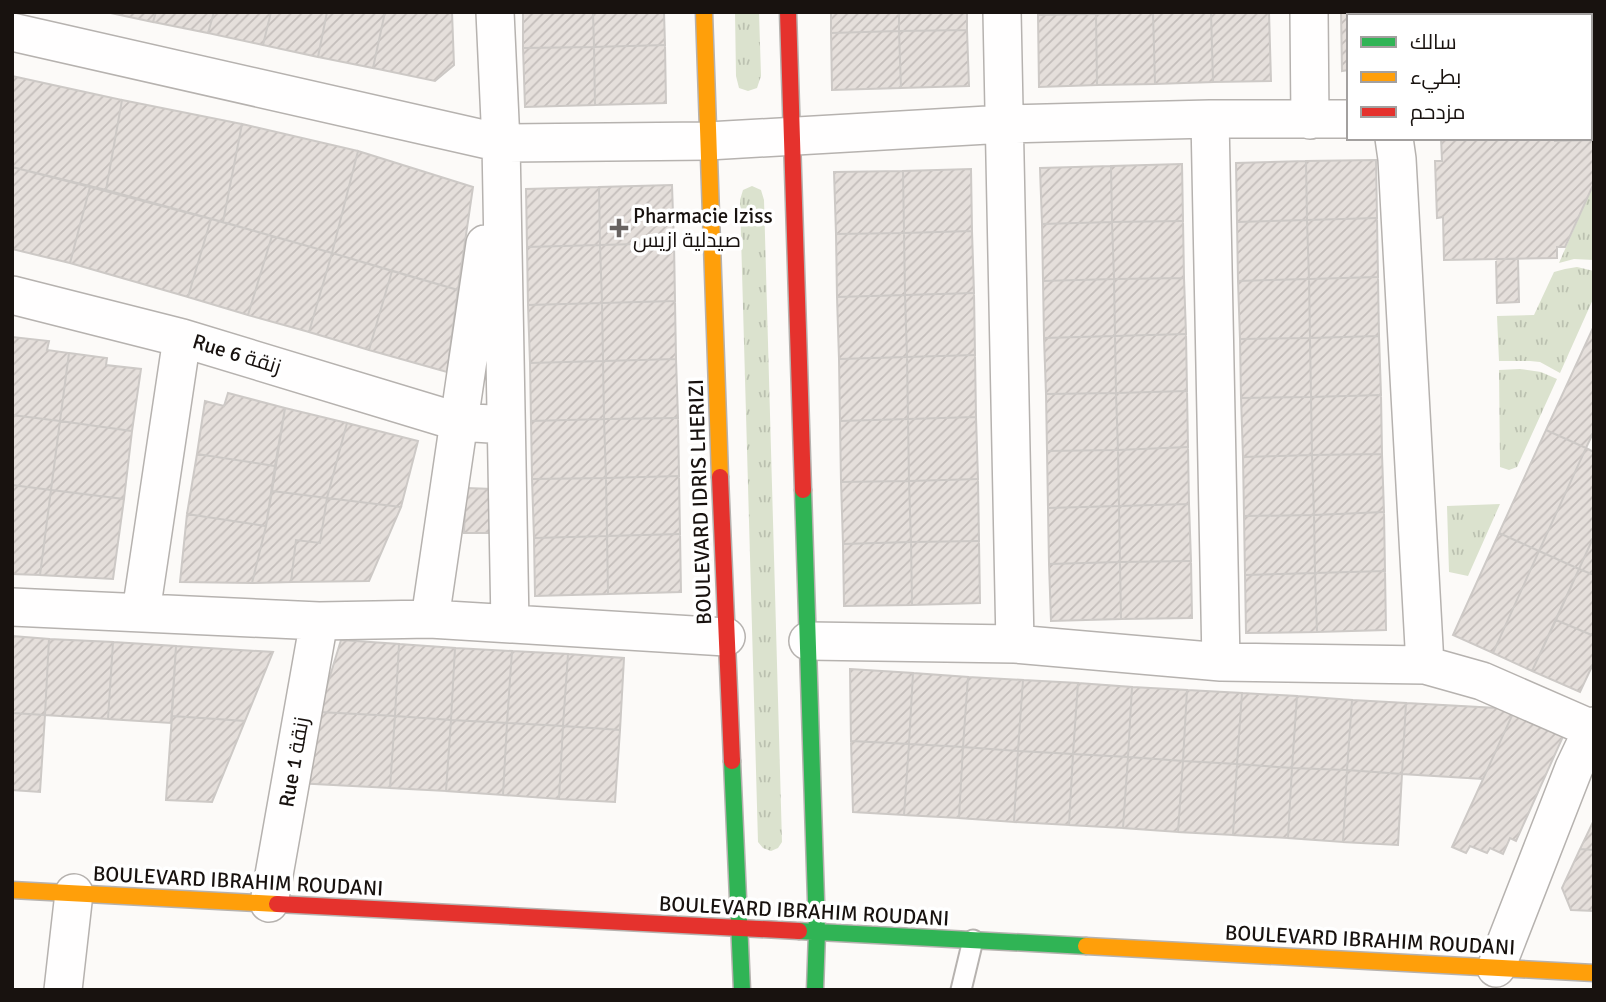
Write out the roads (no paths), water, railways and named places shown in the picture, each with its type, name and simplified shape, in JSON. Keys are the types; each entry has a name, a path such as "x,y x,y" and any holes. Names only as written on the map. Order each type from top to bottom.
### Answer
{"main road":[{"name":"BOULEVARD IDRIS LHERIZI","path":"704,12 726,637 742,990"},
{"path":"788,12 817,932 815,990"},
{"name":"BOULEVARD IBRAHIM ROUDANI","path":"12,890 1594,973"}],"street":[{"path":"495,12 501,143 510,624"},
{"path":"1002,12 1015,644"},
{"path":"1309,12 1310,120"},
{"path":"12,32 501,143 708,141 1005,124 1347,119"},
{"path":"1210,119 1221,662"},
{"path":"1394,140 1425,665"},
{"path":"430,619 501,143"},
{"name":"Rue 6 زنقة","path":"12,295 182,338 459,422 506,425"},
{"path":"141,612 182,338"},
{"path":"12,607 319,621 430,619 726,637"},
{"name":"Rue 1 زنقة","path":"269,904 319,621"},
{"path":"808,641 1015,644 1221,662 1425,665 1482,681 1593,727 1584,769 1496,968"},
{"path":"63,990 74,893"}],"lane":[{"path":"961,990 973,940"}],"place":[{"name":"Pharmacie Iziss صيدلية ازيس","path":"619,228"}]}
